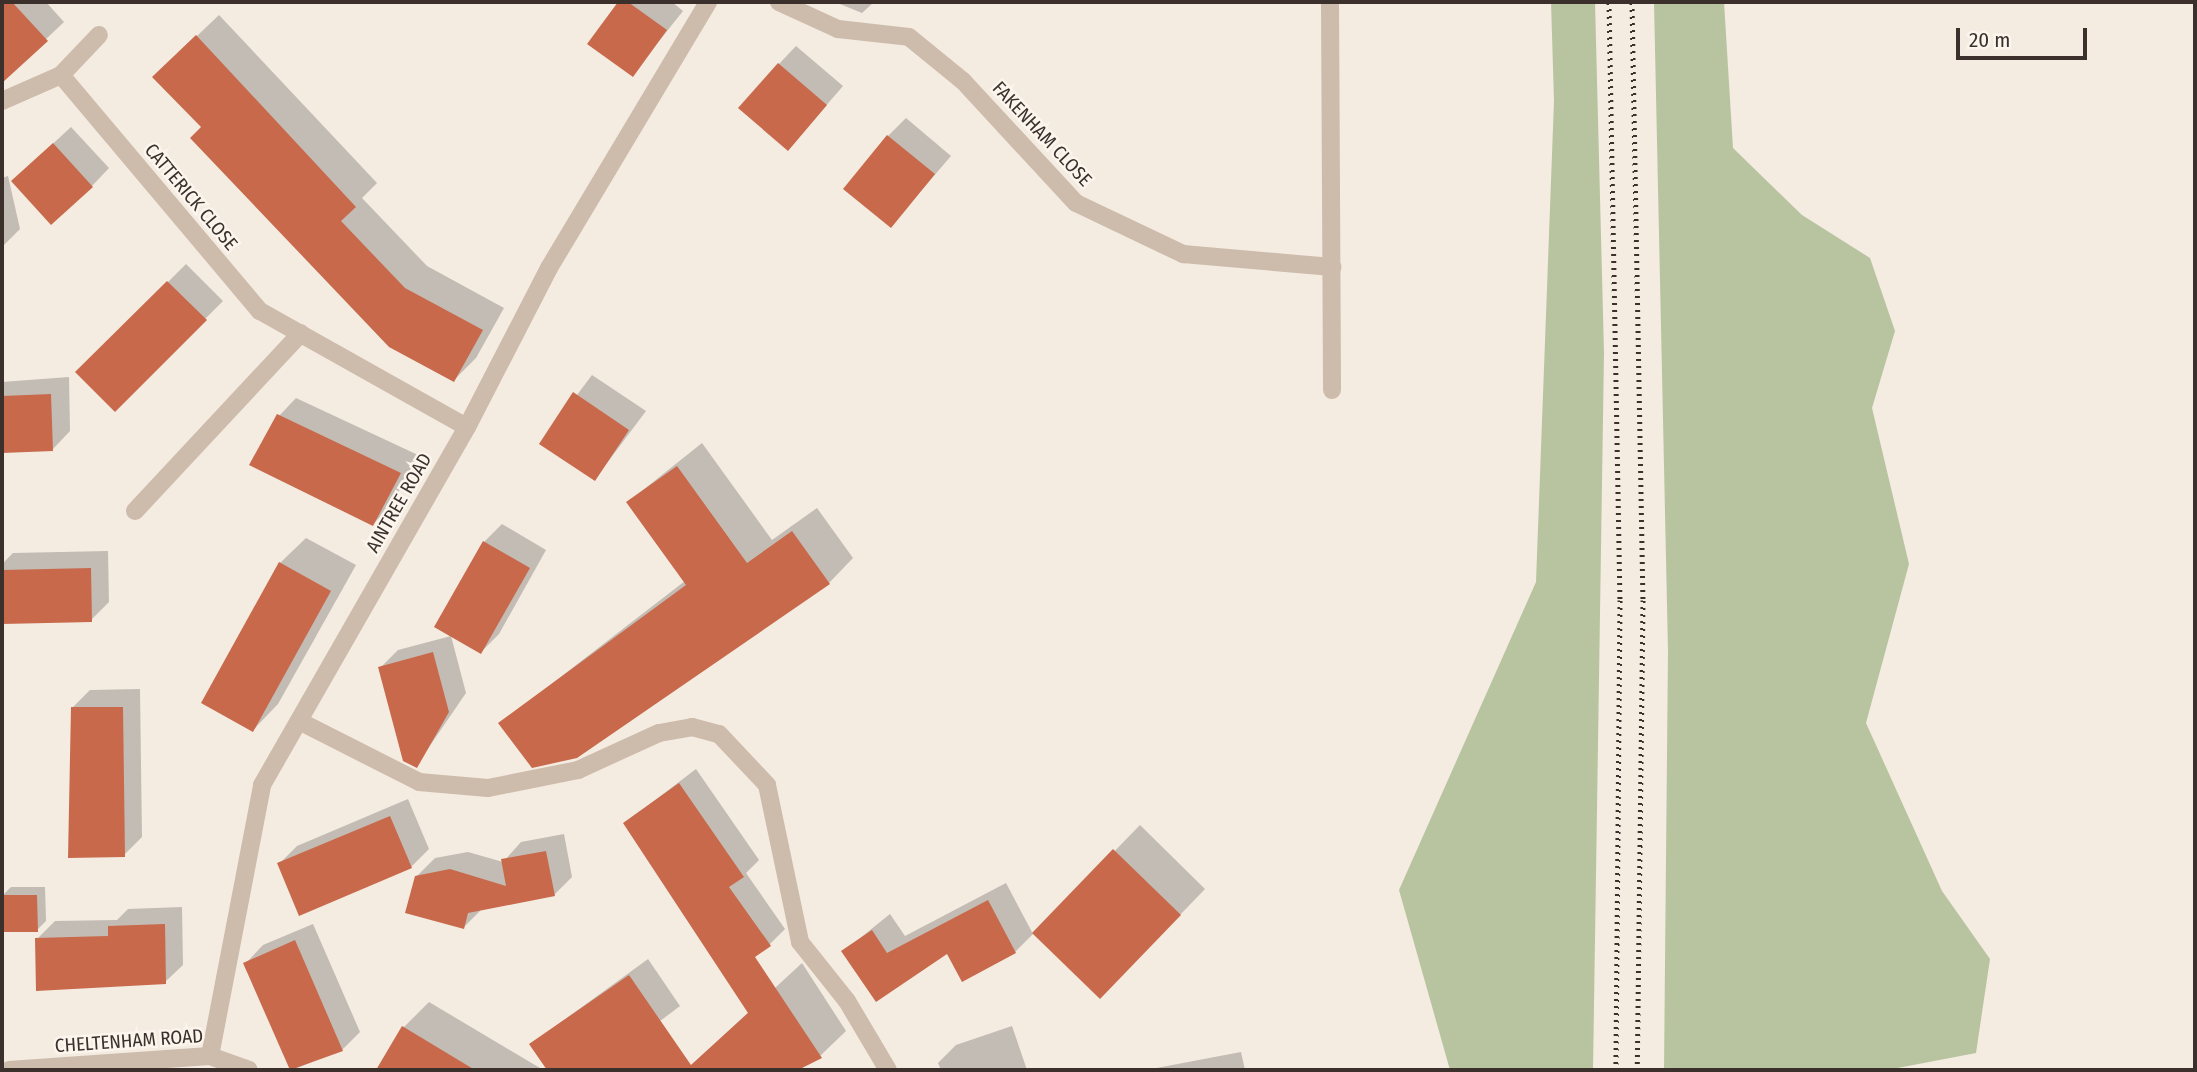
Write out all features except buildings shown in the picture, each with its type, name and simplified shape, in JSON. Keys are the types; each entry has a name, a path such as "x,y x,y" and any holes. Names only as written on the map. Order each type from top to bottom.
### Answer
{"street":[{"name":"AINTREE ROAD","path":"211,1056 262,785 467,427 549,268 708,2"},
{"name":"FAKENHAM CLOSE","path":"779,2 838,29 908,37 963,81 1076,203 1183,254 1332,267"},
{"path":"1329,2 1332,390"},
{"path":"2,101 61,75 99,35"},
{"name":"CATTERICK CLOSE","path":"61,75 260,311 467,427"},
{"path":"135,511 301,333"},
{"path":"299,721 419,782 488,788 567,773 659,733 692,727 719,734 767,785 800,942 847,1001 888,1070"},
{"name":"CHELTENHAM ROAD","path":"9,1070 211,1056 249,1070"}],"green space":[{"path":"1551,2 1595,2 1604,353 1593,1070 1450,1070 1399,890 1536,582 1554,101"},
{"path":"1654,2 1724,2 1733,148 1802,215 1870,258 1895,331 1872,408 1909,564 1866,723 1942,891 1990,959 1976,1053 1887,1070 1664,1070 1668,651"}],"railway":[{"path":"1609,2 1620,600 1616,1070"},
{"path":"1632,2 1643,600 1637,1070"}]}
